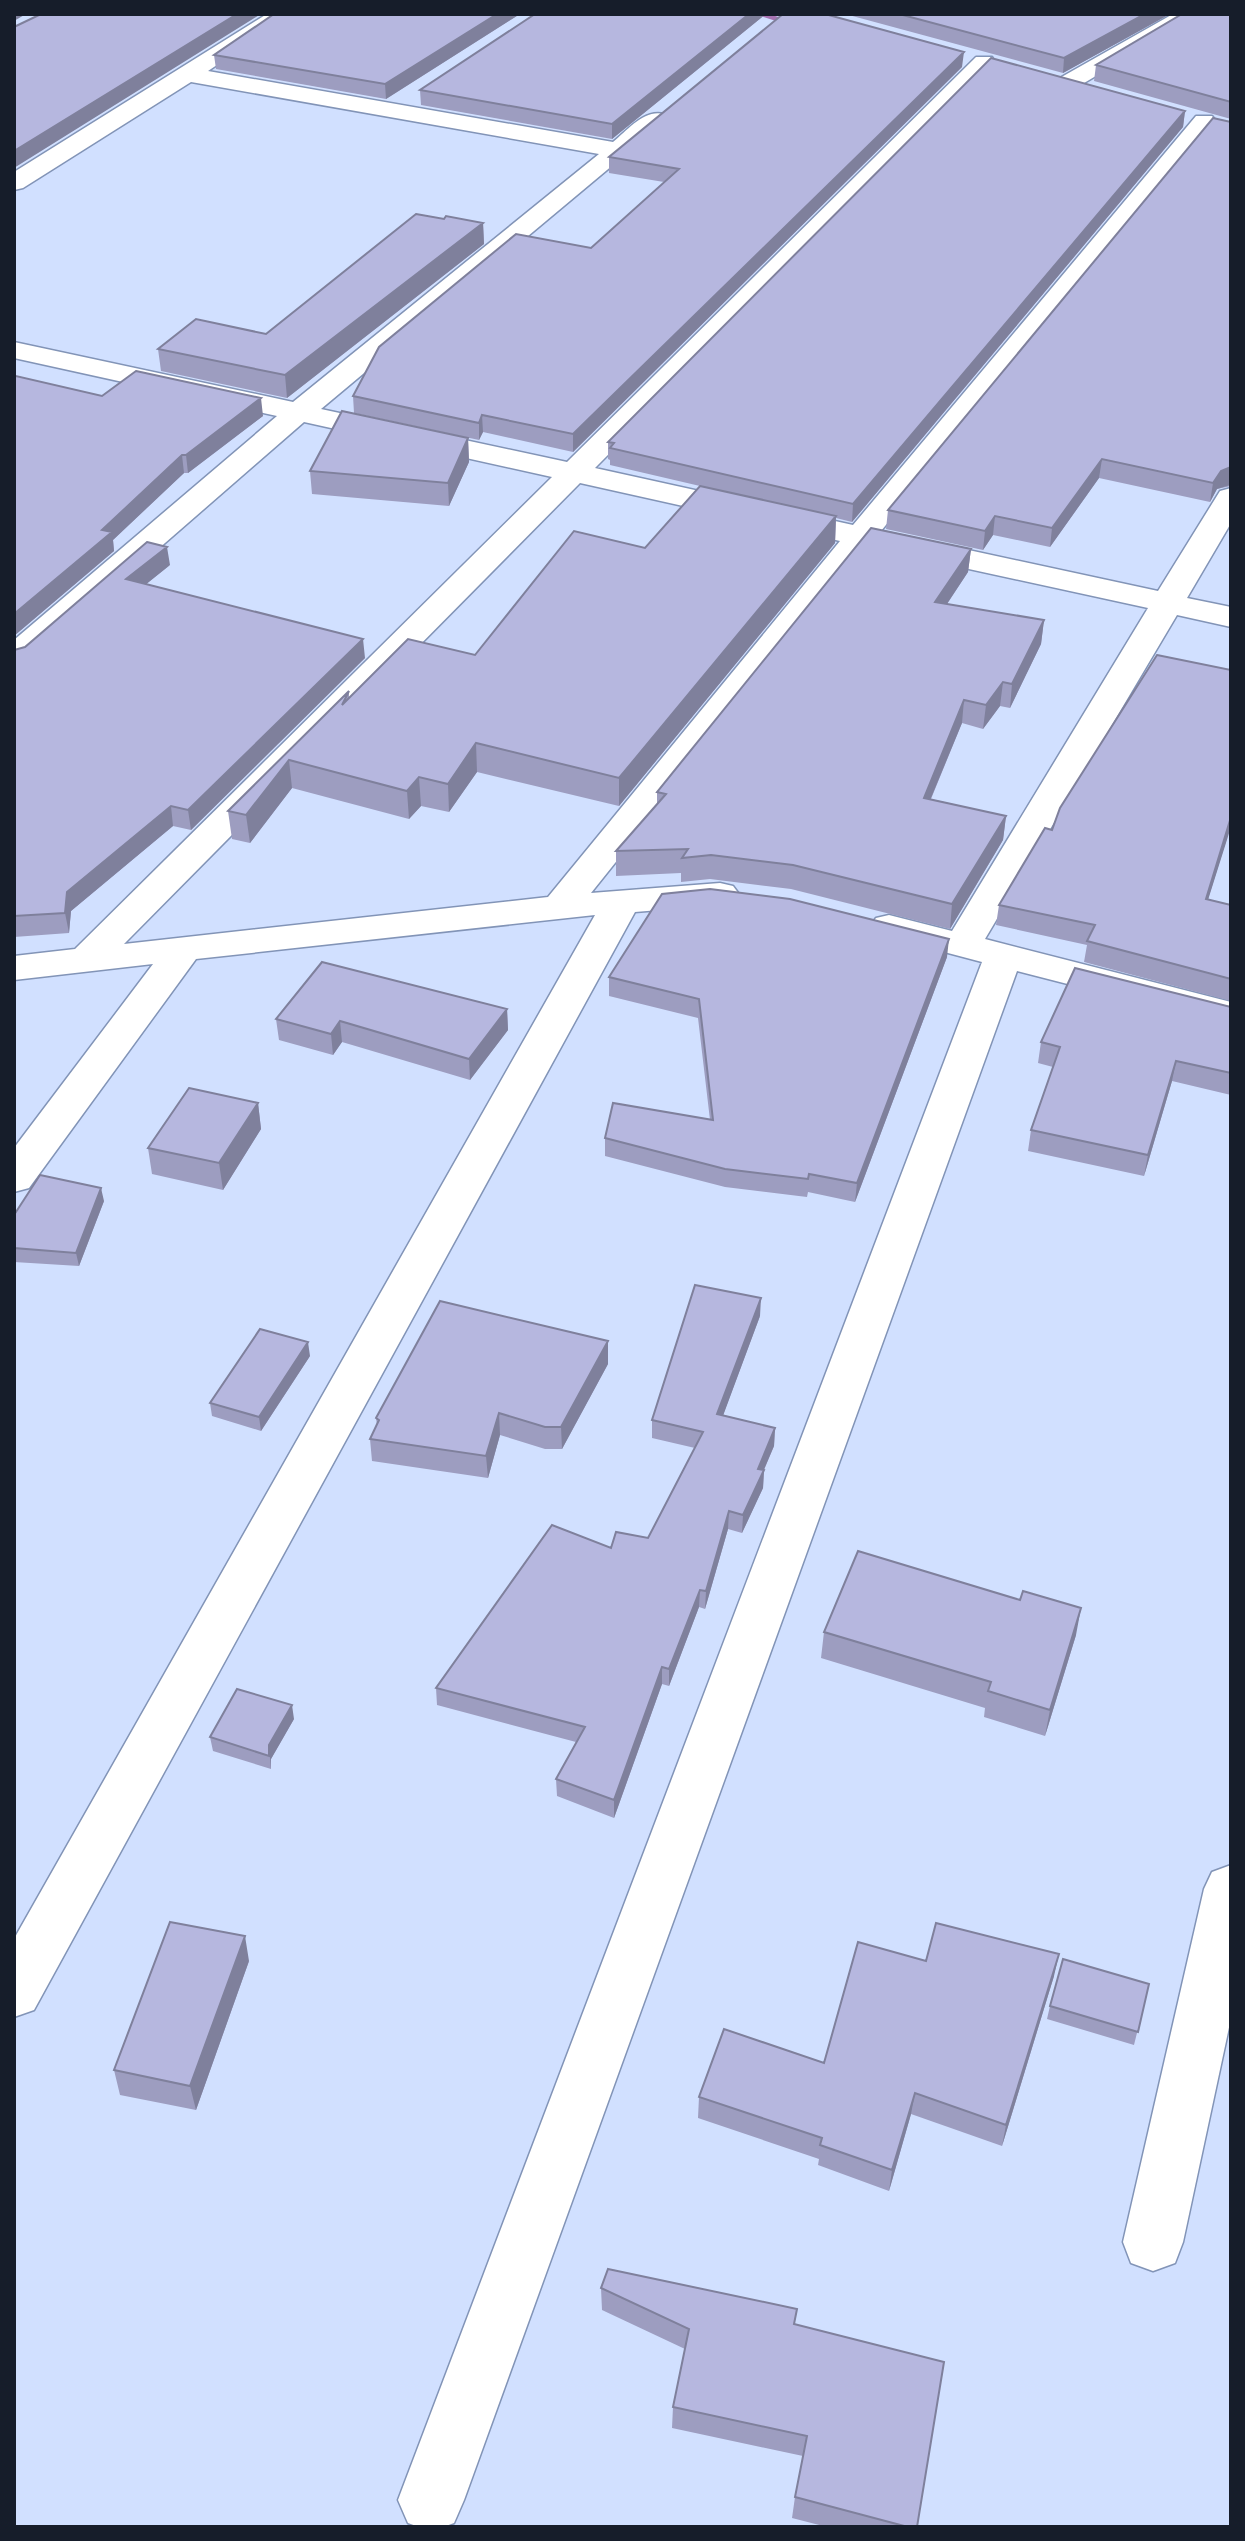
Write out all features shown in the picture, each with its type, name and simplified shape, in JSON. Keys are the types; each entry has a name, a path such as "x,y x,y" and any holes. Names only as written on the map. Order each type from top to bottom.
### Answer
{"street":[{"path":"14,183 282,14"},
{"path":"1066,84 1189,14"},
{"path":"86,960 983,61"},
{"path":"186,74 619,150"},
{"path":"1039,77 1097,92"},
{"path":"390,111 416,95"},
{"path":"14,657 299,412 678,101"},
{"path":"560,907 860,536 1217,125 1173,113"},
{"path":"14,378 29,353 1231,617"},
{"path":"431,2500 984,949 1167,603 1231,497"},
{"path":"14,968 623,900 710,893 751,898"},
{"path":"14,1992 623,900"},
{"path":"849,916 1231,1014"},
{"path":"14,1178 184,949"},
{"path":"1153,2242 1231,1889"}],"building":[{"path":"41,14 237,14 14,151 14,27"},
{"path":"274,14 497,14 385,84 214,55"},
{"path":"535,14 749,14 612,124 420,90"},
{"path":"783,14 825,14 964,52 573,434 482,415 479,423 353,396 379,347 516,234 591,248 679,169 609,157"},
{"path":"899,14 1145,14 1064,58"},
{"path":"1182,14 1231,14 1231,102 1096,65"},
{"path":"991,58 1185,111 853,504 610,448 614,443 608,442"},
{"path":"1213,118 1231,122 1231,467 1221,471 1213,483 1102,459 1052,528 995,516 985,531 888,510"},
{"path":"416,214 483,223 285,375 158,349 196,319 266,334"},
{"path":"136,371 261,398 182,455 102,530 112,532 14,614 14,378 102,396"},
{"path":"342,411 468,438 448,483 310,471"},
{"path":"700,486 836,516 619,778 476,743 448,784 419,777 407,791 289,760 246,815 228,811 349,691 342,705 408,639 475,655 574,531 645,548"},
{"path":"871,528 971,549 935,602 1044,620 1012,684 1003,682 986,705 964,700 924,798 1006,816 952,904 793,865 711,855 682,858 688,849 616,851 666,794 657,792"},
{"path":"147,542 167,547 126,579 363,639 188,810 171,806 67,892 65,913 14,916 14,650 25,647"},
{"path":"1157,655 1231,670 1231,817 1206,899 1231,905 1231,979 1087,941 1095,925 999,905 1045,828 1052,830 1060,808"},
{"path":"710,889 790,899 949,939 857,1183 809,1174 808,1179 725,1169 605,1138 613,1103 713,1120 699,999 609,977 662,894"},
{"path":"322,962 507,1009 469,1059 340,1021 331,1034 276,1019"},
{"path":"1075,968 1231,1007 1231,1073 1176,1061 1148,1155 1031,1130 1060,1047 1041,1042"},
{"path":"189,1088 258,1103 219,1163 148,1148"},
{"path":"40,1175 101,1188 76,1253 14,1248 14,1215"},
{"path":"695,1285 761,1298 717,1414 775,1428 758,1469 764,1470 743,1515 729,1511 706,1591 700,1590 669,1669 662,1667 614,1800 556,1779 585,1727 436,1688 552,1525 611,1548 616,1532 648,1538 703,1432 652,1420"},
{"path":"440,1301 608,1341 561,1427 545,1427 499,1413 486,1456 370,1439 379,1420 376,1418"},
{"path":"260,1329 308,1342 259,1417 210,1403"},
{"path":"858,1551 1020,1600 1023,1591 1081,1608 1050,1710 988,1691 991,1682 824,1632"},
{"path":"237,1689 292,1705 269,1745 269,1756 210,1737"},
{"path":"170,1922 245,1936 190,2086 114,2070"},
{"path":"936,1923 1059,1954 1006,2125 915,2093 892,2170 820,2145 822,2138 699,2097 724,2029 824,2063 858,1942 926,1961"},
{"path":"1063,1959 1149,1984 1138,2032 1050,2006"},
{"path":"608,2269 797,2309 794,2324 944,2362 917,2527 795,2497 807,2436 673,2407 689,2329 601,2288"}],"waterway":[{"path":"759,14 798,25"}]}
